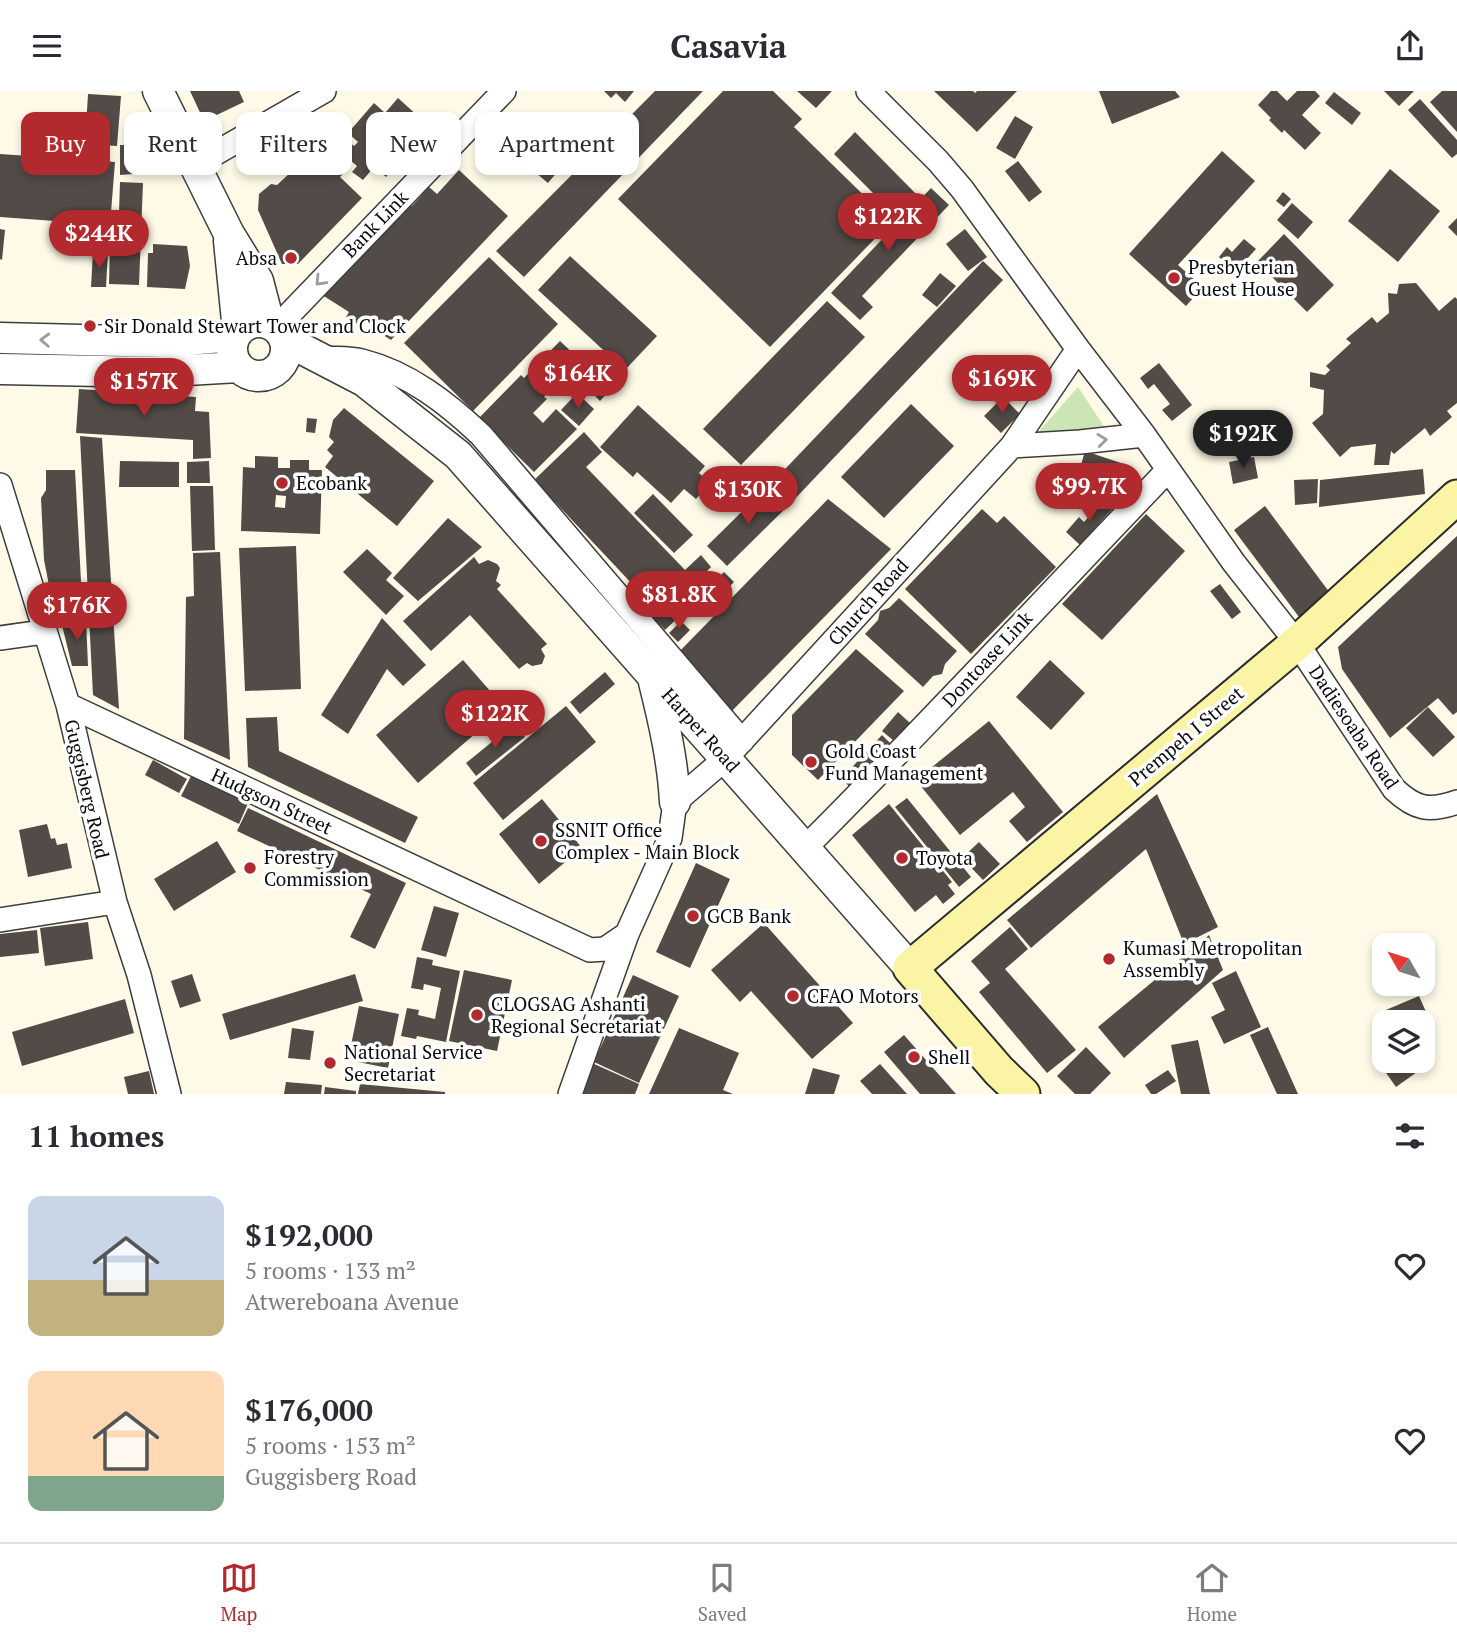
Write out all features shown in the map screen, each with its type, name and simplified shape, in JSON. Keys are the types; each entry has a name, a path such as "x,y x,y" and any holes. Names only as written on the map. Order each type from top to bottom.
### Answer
{"main road":[{"name":"Prempeh I Street","path":"910,968 1297,643 1457,497"},
{"name":"Harper Road","path":"910,968 999,1071 1023,1094"}],"street":[{"path":"158,91 168,112"},
{"path":"222,150 324,91"},
{"name":"Bank Link","path":"277,330 504,91"},
{"name":"Dadiesoaba Road","path":"868,91 961,188 1144,435 1234,563 1297,643 1394,789 1418,807 1430,808 1457,802"},
{"path":"0,369 153,372 238,367 253,376 262,376 277,369 284,361 287,351 258,281 229,234 200,175"},
{"path":"229,234 236,334 232,352 238,367"},
{"path":"0,338 162,342 236,334 247,324 258,321 277,330"},
{"name":"Harper Road","path":"277,330 364,381 458,455 653,677 734,750 806,848 910,968"},
{"name":"Church Road","path":"675,802 734,750 1012,446 1078,349"},
{"path":"321,358 360,360 389,370 430,392 481,435 734,750"},
{"path":"277,369 364,381"},
{"path":"1012,446 1144,435"},
{"name":"Dontoase Link","path":"806,848 902,751 1168,470"},
{"name":"Guggisberg Road","path":"0,485 43,632 68,705 115,902 139,975 169,1094"},
{"path":"0,638 43,632"},
{"path":"570,1094 627,934 670,838 675,802 674,776 665,723 653,677"},
{"name":"Hudgson Street","path":"68,705 590,950 605,949 627,934"},
{"path":"0,920 115,902"}],"green space":[{"path":"1078,387 1107,431 1033,438"}],"building":[{"path":"190,91 239,91 244,102 222,112 200,112"},
{"path":"604,91 634,91 625,102 616,93 611,98"},
{"path":"655,91 703,91 639,158 639,112 634,112"},
{"path":"723,91 773,91 802,119 794,127 891,222 770,347 618,199"},
{"path":"797,91 832,91 816,108"},
{"path":"934,91 975,93 1017,91 977,132"},
{"path":"1099,91 1175,91 1180,97 1112,124"},
{"path":"1271,91 1277,91 1287,101 1297,91 1315,91 1320,96 1302,115 1321,133 1305,150 1284,130 1282,133 1258,105"},
{"path":"1384,91 1414,91 1399,106"},
{"path":"1442,91 1457,91 1457,132 1430,102"},
{"path":"1334,92 1361,113 1352,125 1325,103"},
{"path":"88,94 121,96 117,146 110,146 110,112 87,112"},
{"path":"398,98 414,112 386,112"},
{"path":"1420,99 1457,140 1457,154 1452,158 1408,110"},
{"path":"374,103 384,112 366,112"},
{"path":"366,112 367,175 363,180 352,172 357,166 352,162 352,144 354,146 358,142 352,137 352,128"},
{"path":"1015,116 1033,127 1015,159 996,148"},
{"path":"855,132 918,196 897,217 834,154"},
{"path":"120,145 124,145 124,175 120,175"},
{"path":"1222,151 1255,181 1178,265 1203,287 1186,306 1129,254"},
{"path":"0,154 21,155 21,175 110,175 110,162 115,162 110,225 0,217"},
{"path":"1018,161 1042,192 1029,202 1005,171"},
{"path":"1390,169 1440,211 1398,262 1348,221"},
{"path":"461,172 508,216 391,340 364,323 361,327 346,317 349,312 319,293 407,202 412,206 429,187 437,194 454,175 461,175"},
{"path":"288,175 342,175 340,177 362,198 298,264 282,264 258,210 259,194 271,184 277,185"},
{"path":"538,175 555,175 548,183"},
{"path":"572,175 622,175 524,277 496,251"},
{"path":"120,182 143,183 139,285 109,284 110,242 118,243"},
{"path":"931,188 949,205 862,296 873,307 860,320 831,293"},
{"path":"1283,192 1291,199 1284,207 1276,201"},
{"path":"1292,203 1313,222 1298,239 1277,220"},
{"path":"1457,218 1457,236 1448,227"},
{"path":"0,229 5,230 2,260 0,259"},
{"path":"965,229 987,257 968,271 946,244"},
{"path":"1284,234 1334,285 1307,312 1257,262"},
{"path":"1244,239 1256,249 1235,272 1219,257 1227,247 1232,252"},
{"path":"153,244 187,246 190,266 185,289 147,287 148,253 153,253"},
{"path":"93,252 108,253 106,287 91,287"},
{"path":"570,256 657,336 625,370 538,290"},
{"path":"489,257 558,324 473,411 404,343"},
{"path":"983,261 1003,280 789,505 769,486"},
{"path":"940,273 956,286 937,307 922,295"},
{"path":"1416,283 1439,311 1455,297 1457,299 1457,403 1447,411 1452,417 1430,436 1425,428 1394,454 1391,451 1389,465 1374,465 1376,444 1351,447 1340,457 1312,423 1323,414 1324,390 1310,387 1310,372 1325,375 1330,370 1326,366 1351,343 1346,339 1372,317 1377,323 1389,313 1388,293 1397,294 1399,284"},
{"path":"827,301 865,337 741,465 703,429"},
{"path":"560,341 580,360 544,397 547,399 533,413 543,423 556,409 577,429 534,472 479,418 521,375 524,378"},
{"path":"1159,363 1192,405 1172,421 1162,410 1170,404 1154,384 1148,389 1140,378"},
{"path":"601,383 609,391 600,401 592,393"},
{"path":"79,389 196,397 195,411 209,412 211,458 193,459 193,440 76,433"},
{"path":"577,393 594,409 579,426 561,410"},
{"path":"1003,397 1020,414 1001,433 984,416"},
{"path":"911,404 954,446 884,518 841,477"},
{"path":"638,405 705,466 699,473 710,483 696,499 684,489 671,503 637,472 633,477 600,447"},
{"path":"344,408 434,481 397,526 325,467 333,456 327,450 334,442 329,437 333,420"},
{"path":"307,418 317,419 315,433 306,432"},
{"path":"584,432 602,452 586,467 685,570 701,555 711,567 705,573 714,583 665,630 645,610 651,604 555,502 553,504 532,482"},
{"path":"80,436 102,438 119,709 93,695"},
{"path":"1085,451 1124,464 1119,478 1081,465"},
{"name":"Ecobank","path":"255,456 278,457 278,468 290,468 290,460 309,460 309,470 322,470 320,534 241,531 243,467 255,468","holes":["276,495 286,496 285,508 275,507"]},
{"path":"1254,457 1258,478 1233,484 1229,462"},
{"path":"120,461 179,462 179,487 119,487"},
{"path":"209,461 210,483 187,483 187,462"},
{"path":"1423,469 1425,494 1319,507 1320,480"},
{"path":"46,470 75,470 83,618 56,621 44,560 41,498 46,490"},
{"path":"1318,479 1317,503 1295,505 1294,480"},
{"path":"190,486 213,486 215,550 192,551"},
{"path":"768,486 788,506 727,566 707,546"},
{"path":"653,494 693,535 674,553 634,513"},
{"path":"828,499 891,549 730,713 676,655"},
{"path":"1104,500 1113,508 1080,545 1066,532 1079,517 1084,522"},
{"path":"1265,506 1330,593 1299,617 1234,530"},
{"path":"982,509 997,523 1004,516 1056,567 971,654 905,589"},
{"path":"1146,514 1185,551 1102,640 1062,604"},
{"path":"448,518 482,547 418,601 393,578"},
{"path":"1457,536 1457,712 1453,715 1438,698 1390,738 1342,669 1338,647"},
{"path":"296,546 301,689 245,691 239,548"},
{"path":"367,549 392,573 386,580 404,596 386,615 343,572"},
{"path":"220,552 230,760 184,739 186,597 194,596 193,553"},
{"path":"474,557 479,564 488,560 500,568 496,581 501,585 497,589 547,644 541,649 545,656 542,664 532,666 527,663 519,669 470,615 431,651 403,621"},
{"path":"724,572 734,582 725,591 715,581"},
{"path":"1220,584 1241,612 1232,619 1210,591"},
{"path":"720,595 724,601 716,608 712,602"},
{"path":"899,598 957,651 945,664 942,674 933,676 923,687 865,634 878,620 880,611 889,608"},
{"path":"382,618 426,665 403,686 387,669 348,734 321,715"},
{"path":"86,620 88,666 72,666 61,621"},
{"path":"681,621 690,630 678,642 669,633"},
{"path":"856,649 904,691 818,780 792,755 792,715"},
{"path":"463,660 505,708 418,783 376,735"},
{"path":"1050,660 1085,693 1051,730 1016,697"},
{"path":"605,672 615,684 580,714 570,702"},
{"path":"566,706 596,742 503,820 473,783"},
{"path":"1428,707 1455,737 1433,757 1406,728"},
{"path":"898,712 910,723 894,741 882,731"},
{"path":"277,717 279,751 418,817 405,843 248,767 246,718"},
{"path":"989,721 1063,812 1027,842 1009,821 1025,807 1013,792 960,835 916,780"},
{"path":"514,724 525,737 476,776 466,763"},
{"path":"882,735 890,743 849,786 841,779"},
{"path":"153,760 187,779 179,793 145,775"},
{"path":"192,774 249,801 239,824 181,796"},
{"path":"1157,794 1218,927 1184,944 1146,849 1031,948 1007,920"},
{"path":"907,798 971,877 959,887 895,807"},
{"name":"SSNIT Office Complex - Main Block","path":"542,799 582,848 539,884 499,834"},
{"name":"Toyota","path":"889,804 952,882 948,885 955,894 943,904 936,895 915,912 852,835"},
{"path":"248,808 406,883 375,949 350,937 371,894 237,831"},
{"path":"47,824 51,839 55,838 57,845 67,843 72,868 28,877 19,830"},
{"path":"217,841 236,872 174,911 154,879"},
{"path":"979,842 1000,864 983,880 962,858"},
{"name":"GCB Bank","path":"696,863 730,879 690,968 656,952"},
{"path":"434,906 459,913 446,957 421,950"},
{"path":"88,922 93,959 45,966 40,928"},
{"name":"CFAO Motors","path":"764,923 853,1023 812,1059 751,991 740,1002 711,970"},
{"path":"1010,927 1028,949 1005,969 1076,1050 1047,1073 979,992 990,983 971,961"},
{"path":"37,930 39,953 0,957 0,934"},
{"path":"1209,935 1223,970 1124,1058 1098,1027"},
{"path":"417,957 433,960 432,965 460,971 446,1042 417,1036 416,1039 401,1036 407,1008 419,1010 418,1015 435,1019 441,988 424,984 423,990 411,988"},
{"path":"464,970 512,980 497,1051 449,1041"},
{"path":"1236,971 1261,1027 1224,1044 1211,1017 1225,1010 1212,983"},
{"path":"192,974 201,1001 180,1008 171,981"},
{"path":"355,974 363,1001 230,1040 222,1014"},
{"path":"633,975 679,996 639,1083 594,1062"},
{"path":"1419,996 1425,1010 1386,1010"},
{"path":"125,999 134,1033 22,1066 12,1032"},
{"path":"359,1006 399,1014 388,1068 348,1060"},
{"path":"1268,1027 1298,1094 1277,1094 1250,1035"},
{"path":"292,1028 314,1031 310,1060 288,1058"},
{"path":"679,1028 739,1053 723,1090 733,1094 649,1094"},
{"path":"904,1035 956,1094 920,1094 884,1052"},
{"path":"1198,1040 1210,1094 1181,1094 1171,1045"},
{"path":"1086,1047 1111,1073 1090,1094 1075,1094 1057,1076"},
{"path":"592,1063 639,1084 635,1094 579,1094"},
{"path":"880,1064 907,1094 872,1094 860,1081"},
{"path":"813,1068 840,1075 834,1094 805,1094"},
{"path":"1168,1070 1176,1081 1156,1094 1151,1094 1145,1085"},
{"path":"149,1071 154,1094 128,1094 124,1077"},
{"path":"1386,1073 1416,1073 1396,1087"},
{"path":"286,1082 322,1085 321,1094 284,1094"},
{"path":"360,1084 445,1092 445,1094 358,1094"},
{"path":"325,1087 356,1091 356,1094 324,1094"}],"place":[{"name":"Absa","path":"291,258"},
{"name":"Presbyterian Guest House","path":"1174,278"},
{"name":"Sir Donald Stewart Tower and Clock","path":"90,326"},
{"name":"Ecobank","path":"282,483"},
{"name":"Gold Coast Fund Management","path":"811,762"},
{"name":"SSNIT Office Complex - Main Block","path":"541,841"},
{"name":"Toyota","path":"902,858"},
{"name":"Forestry Commission","path":"250,868"},
{"name":"GCB Bank","path":"693,916"},
{"name":"Kumasi Metropolitan Assembly","path":"1109,959"},
{"name":"CFAO Motors","path":"793,996"},
{"name":"CLOGSAG Ashanti Regional Secretariat","path":"477,1015"},
{"name":"Shell","path":"914,1057"},
{"name":"National Service Secretariat","path":"330,1063"}]}
